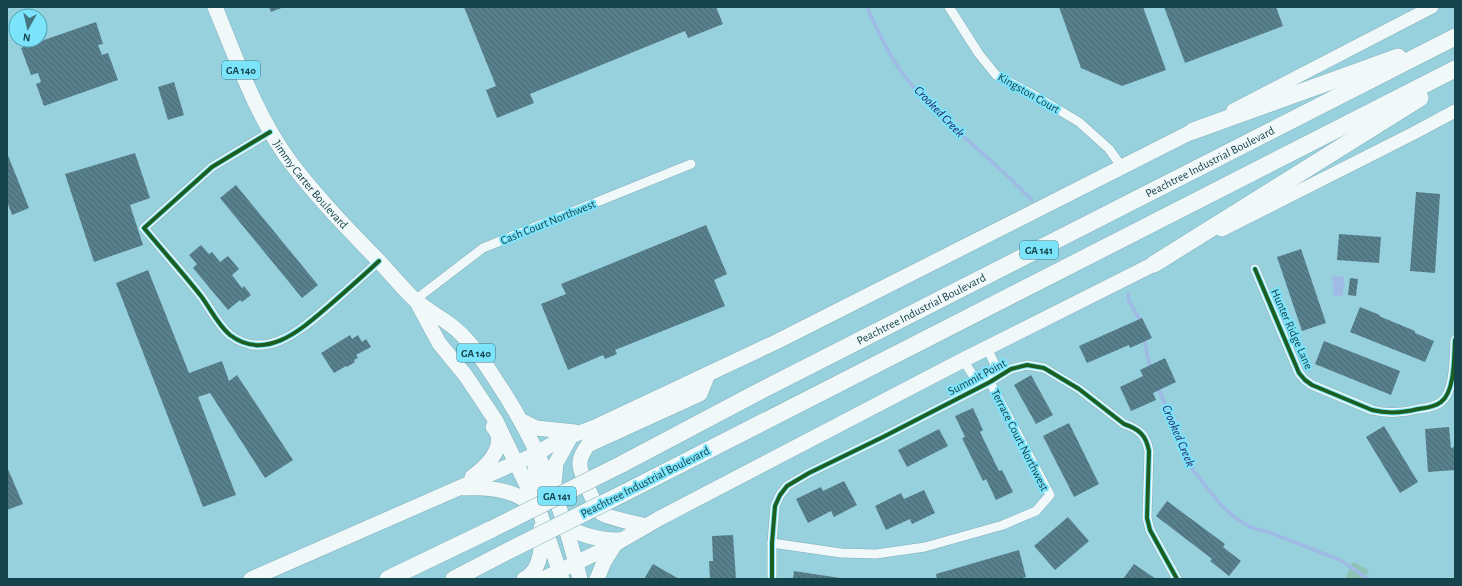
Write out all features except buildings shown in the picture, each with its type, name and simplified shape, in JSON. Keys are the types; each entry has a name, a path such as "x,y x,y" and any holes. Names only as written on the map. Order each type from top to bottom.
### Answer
{"highway":[{"path":"1193,130 1455,37"},
{"name":"Peachtree Industrial Boulevard","path":"388,579 622,464 760,391 1455,37"},
{"name":"Peachtree Industrial Boulevard","path":"454,579 1455,69"},
{"path":"1154,264 1455,76"}],"main road":[{"name":"Jimmy Carter Boulevard","path":"215,7 251,95 270,132 291,163 345,226 415,300 459,332 488,369 522,421 554,490"},
{"path":"251,579 536,454 564,437 576,434 784,338 1122,168 1432,7"},
{"path":"543,579 567,570 646,526 963,360 1455,111"},
{"name":"Jimmy Carter Boulevard","path":"415,300 439,343 466,376 496,421 545,512 567,570"},
{"path":"439,343 454,370 488,416 498,436 496,453 484,468 456,488"},
{"path":"646,526 601,513 584,480 580,464 582,455 588,445 700,394 708,374"},
{"path":"522,421 536,428 576,434"},
{"path":"524,579 528,577 536,567 540,557 545,512 554,490 556,463 576,434"},
{"path":"536,454 545,512 567,570 580,579"},
{"path":"456,488 491,489 515,495 526,500 533,507 545,512 580,533 618,542"},
{"name":"Jimmy Carter Boulevard","path":"545,512 567,570"},
{"path":"597,579 604,562 618,542"}],"street":[{"name":"Kingston Court","path":"949,7 979,54 996,75 1032,94 1078,122 1109,148 1122,168"},
{"path":"270,132 212,168 144,228 200,295 223,328 240,341 254,344 273,343 281,340 306,325 379,261"},
{"name":"Cash Court Northwest","path":"415,300 483,248 691,164"},
{"name":"Hunter Ridge Lane","path":"1255,269 1299,373 1312,385 1372,410 1382,413 1403,413 1437,405 1443,401 1450,390 1452,380 1455,340"},
{"name":"Terrace Court Northwest","path":"772,543 841,553 876,554 925,547 968,536 1003,525 1036,511 1050,495 990,382 996,367 987,348"},
{"name":"Terrace Court Northwest","path":"963,360 976,380 990,382"},
{"name":"Summit Point","path":"772,579 772,543 775,506 780,495 787,486 809,473 990,382 1011,369 1027,365 1044,368 1078,389 1124,424 1141,433 1147,441 1149,451 1148,518 1150,530 1177,579"}],"green space":[{"path":"1353,562 1369,570 1365,579 1345,579"}],"water":[{"path":"1334,276 1344,277 1343,296 1333,295 1333,282 1331,279"}],"waterway":[{"name":"Crooked Creek","path":"867,7 888,50 903,74 925,100 1032,200"},
{"name":"Crooked Creek","path":"1128,294 1129,301 1142,323"},
{"name":"Crooked Creek","path":"1144,337 1151,370"},
{"name":"Crooked Creek","path":"1158,387 1193,470 1220,504 1233,516 1250,527 1271,533 1340,560 1368,579"}],"cycle path":[{"path":"270,132 212,167 144,228 201,296 222,326 230,335 244,343 258,345 271,344 284,339 309,322 379,261"},
{"path":"1255,269 1299,373 1312,385 1372,410 1401,412 1430,407 1441,402 1446,397 1453,374 1455,340"},
{"path":"772,579 772,543 775,506 780,495 787,486 809,473 990,382 1011,369 1027,365 1044,368 1079,389 1124,424 1141,433 1144,437 1149,451 1147,518 1150,530 1177,579"}]}
